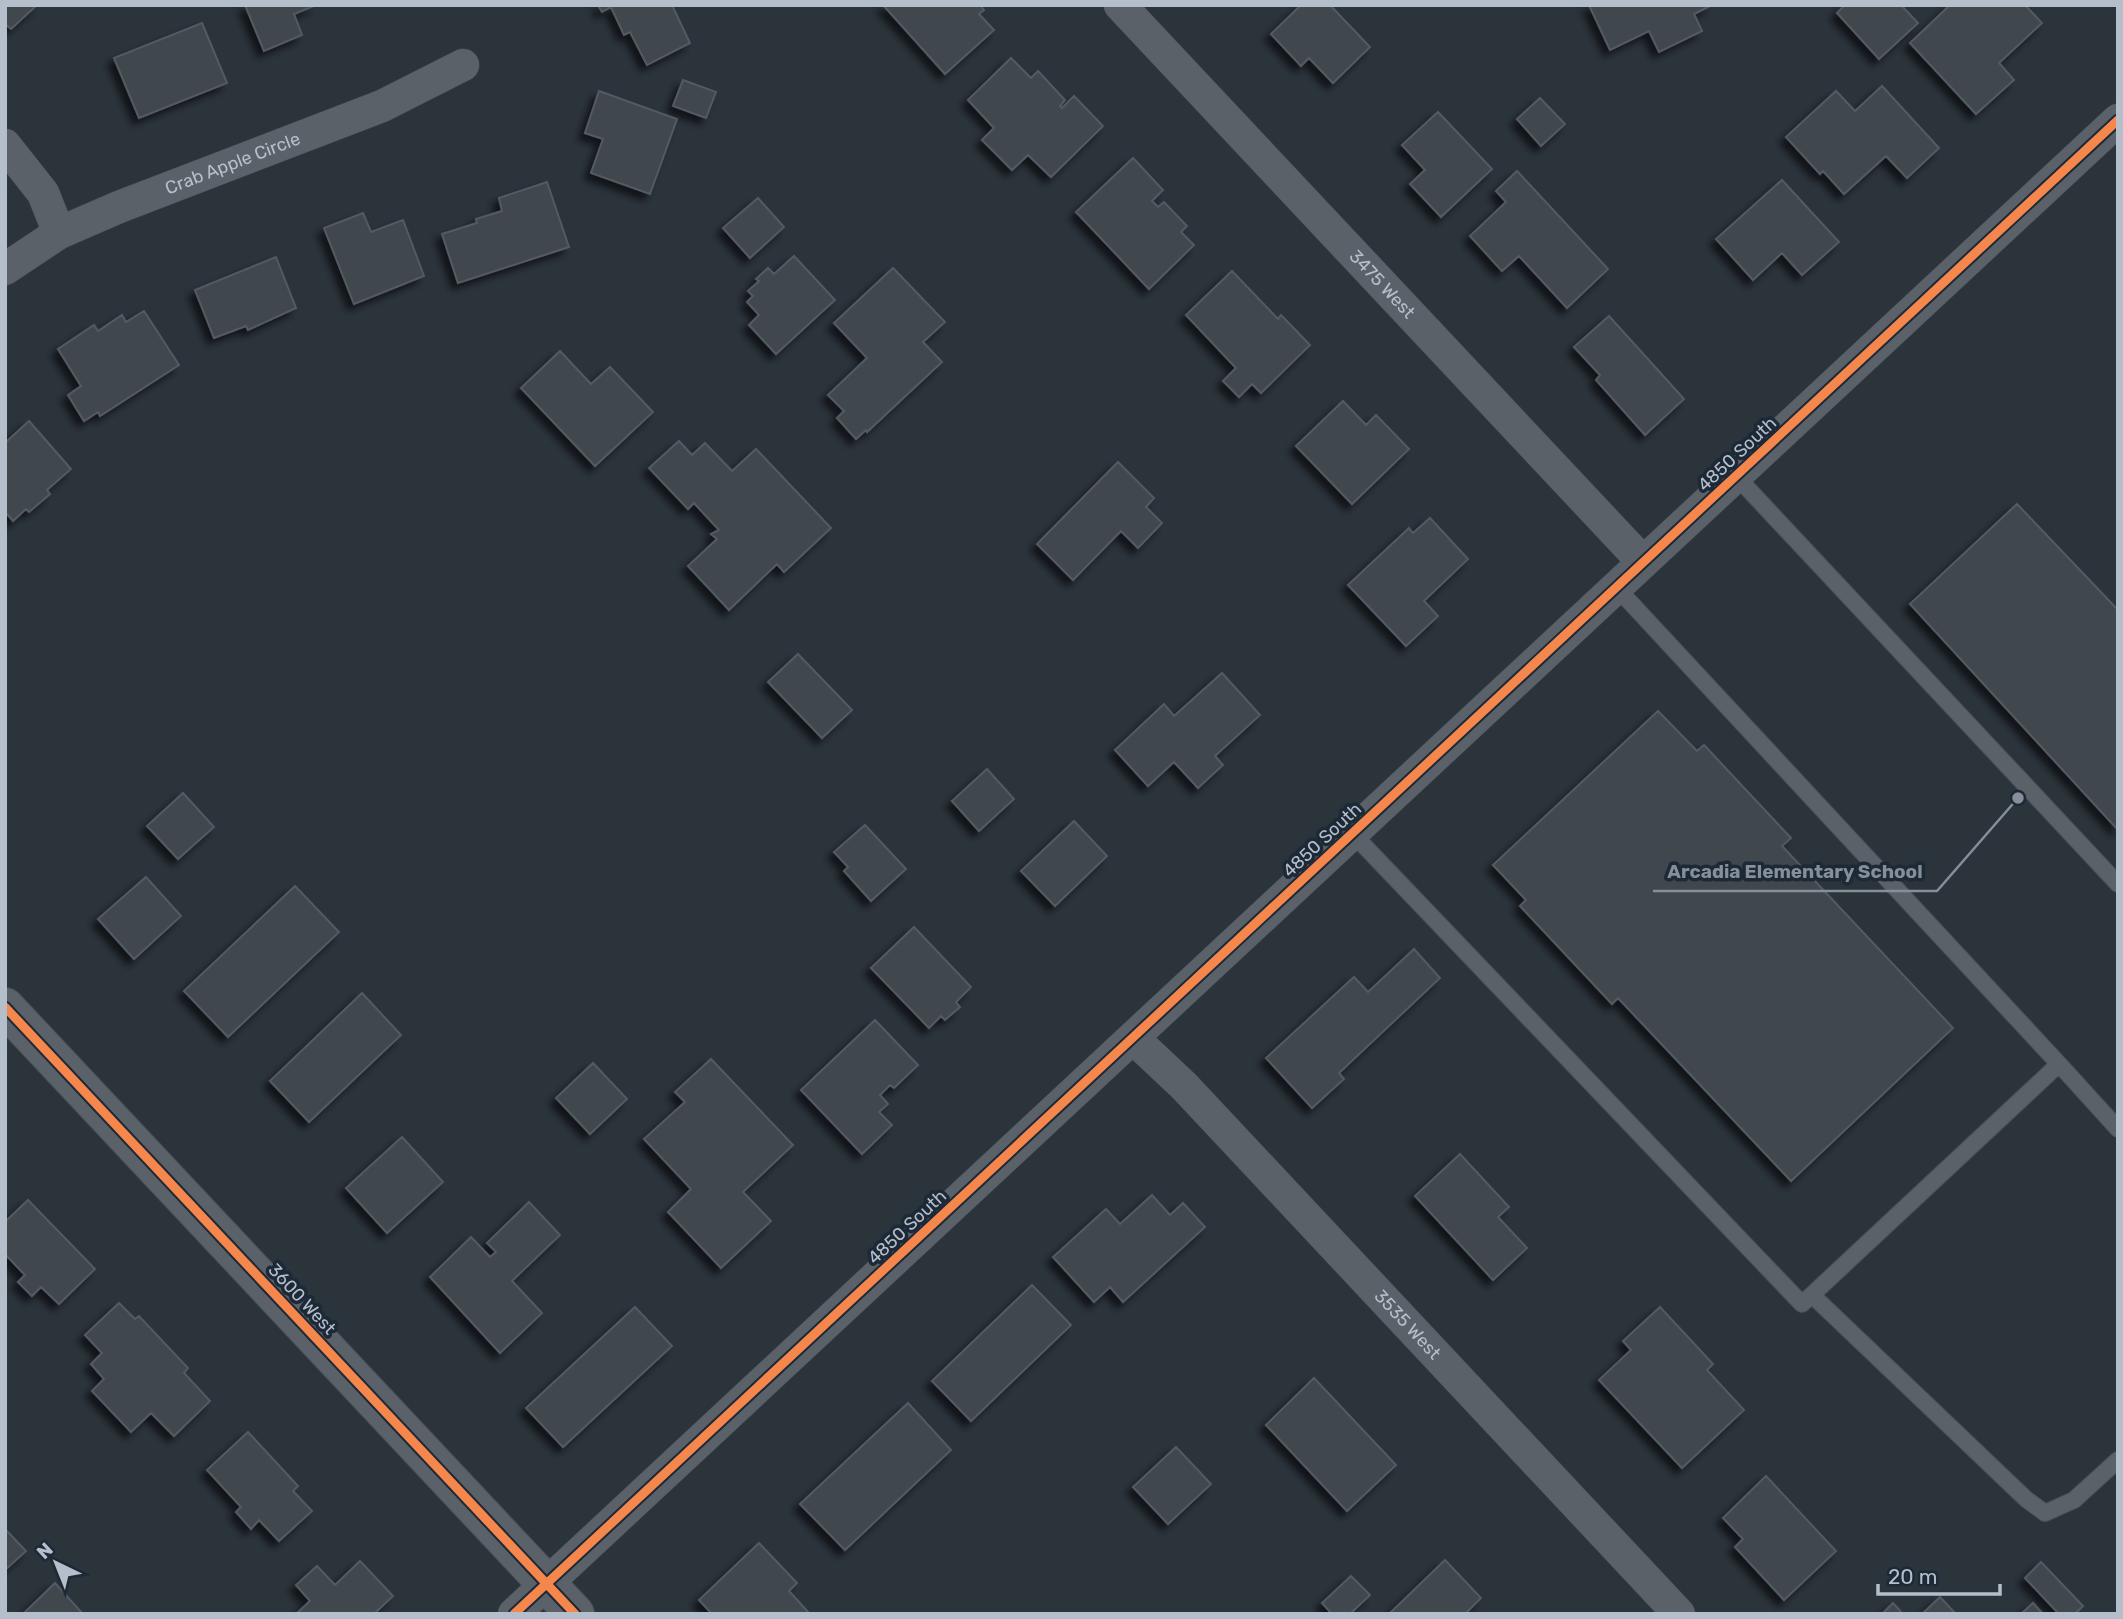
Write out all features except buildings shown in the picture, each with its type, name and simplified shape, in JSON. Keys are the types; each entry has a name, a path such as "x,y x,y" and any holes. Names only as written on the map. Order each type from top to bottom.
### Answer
{"street":[{"name":"3475 West","path":"1121,5 1643,562"},
{"name":"Crab Apple Circle","path":"5,269 59,233 119,207 382,106 463,65"},
{"name":"4850 South","path":"514,1614 2118,120"},
{"path":"5,145 43,193 59,233"},
{"name":"3600 West","path":"5,1007 575,1614"},
{"name":"3535 West","path":"1133,1038 1184,1086 1679,1614"}],"lane":[{"path":"1736,476 2118,884"},
{"path":"1616,587 2118,1129"},
{"path":"1352,833 1802,1304 2059,1064"},
{"path":"1812,1295 2026,1499 2045,1513 2074,1500 2118,1460"}],"cycle path":[{"path":"514,1614 2118,120"},
{"path":"5,1007 575,1614"}],"place":[{"name":"Arcadia Elementary School","path":"2018,798"}]}
